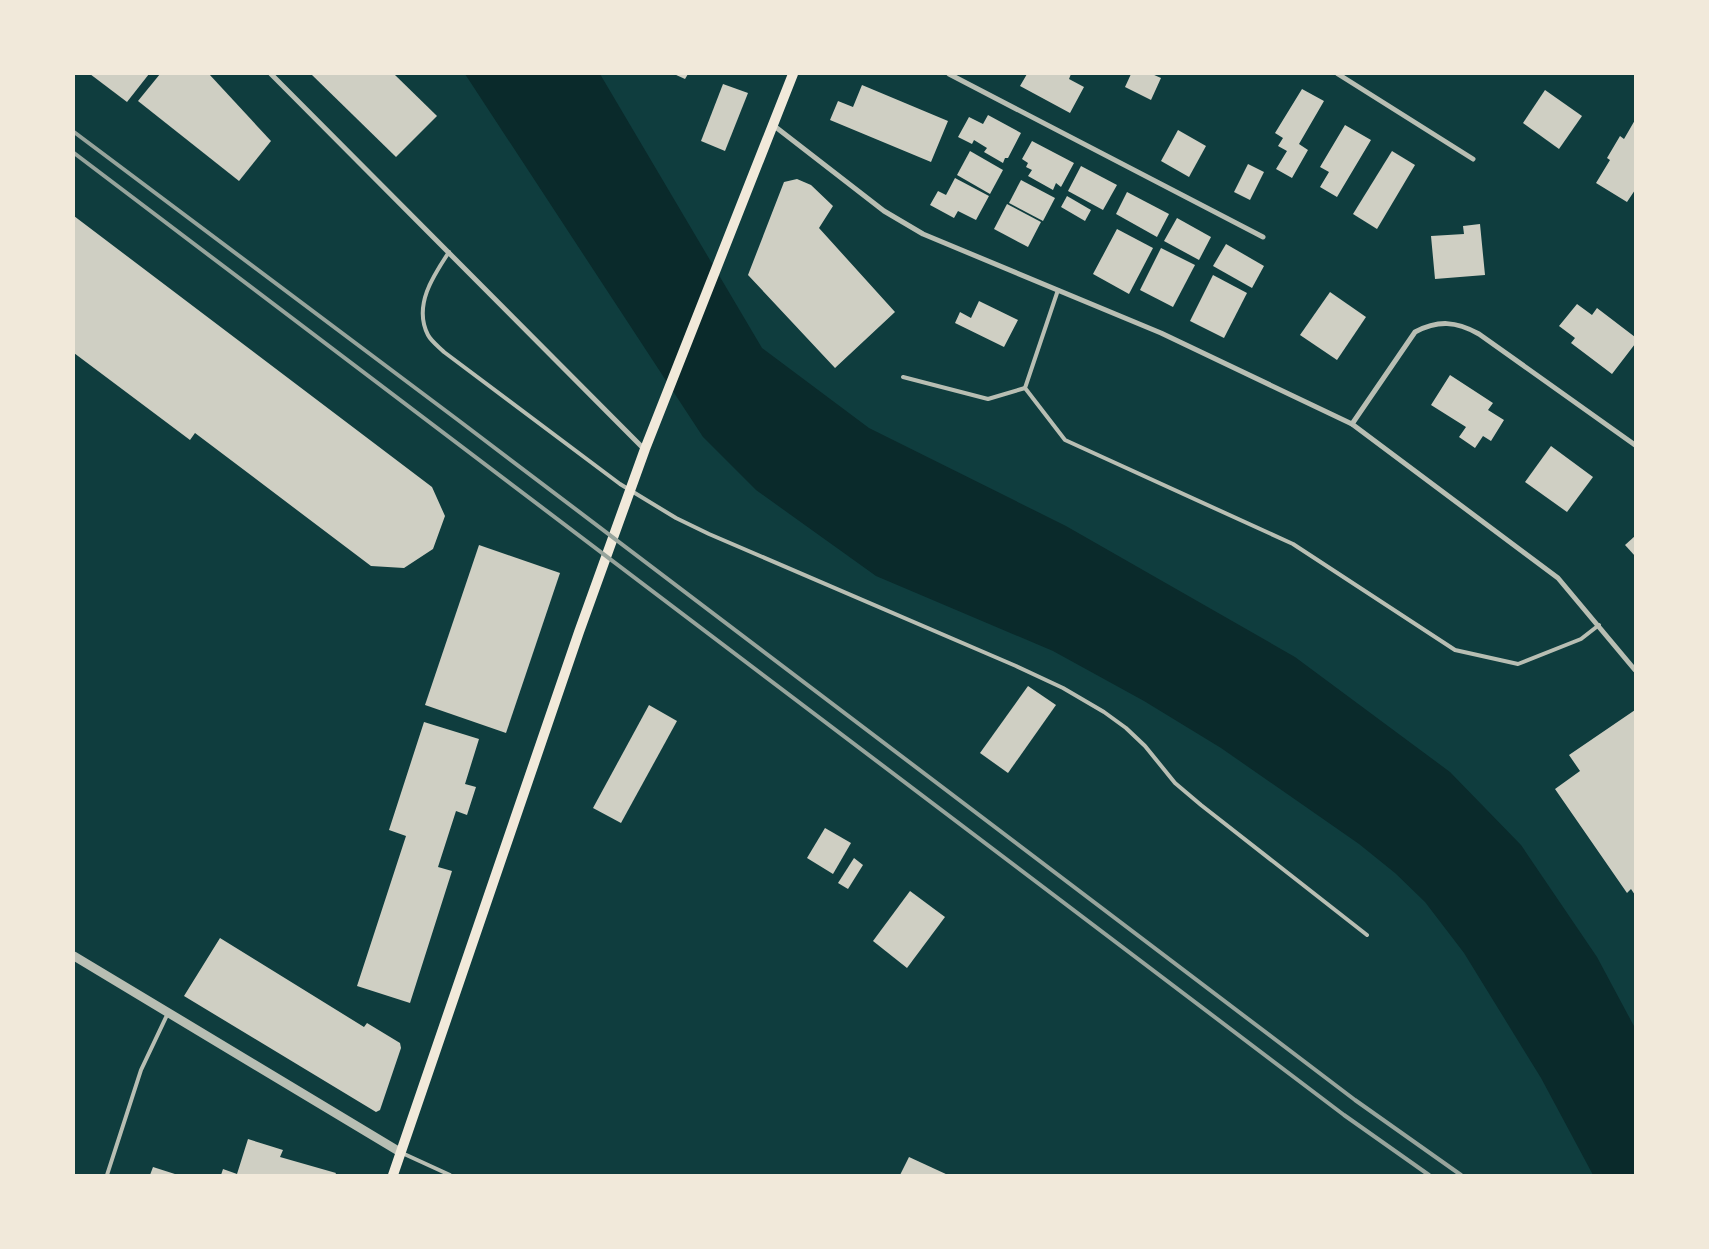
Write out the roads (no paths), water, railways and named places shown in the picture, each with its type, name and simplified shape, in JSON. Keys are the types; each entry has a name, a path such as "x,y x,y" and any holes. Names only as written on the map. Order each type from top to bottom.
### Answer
{"main road":[{"path":"393,1175 462,970 645,449 793,74"}],"street":[{"path":"271,74 450,251 645,449"},
{"path":"949,74 1263,237"},
{"path":"1338,74 1473,159"},
{"path":"772,124 884,210 923,234 1161,333 1352,424 1558,578 1635,670"},
{"path":"1352,424 1414,332 1430,324 1447,322 1464,325 1479,334 1635,445"},
{"path":"74,956 400,1152"}],"lane":[{"path":"450,251 433,275 424,298 422,321 429,337 444,352 620,484 708,534 1016,666 1062,688 1104,712 1145,746 1175,784 1367,935"},
{"path":"1025,388 1058,290"},
{"path":"903,377 988,399 1025,388"},
{"path":"1025,388 1065,440 1293,544 1455,650 1518,664 1582,638 1599,625"},
{"path":"107,1175 141,1070 168,1013"},
{"path":"400,1152 450,1175"}],"water":[{"path":"465,74 600,74 762,348 869,428 1066,526 1295,657 1450,772 1521,845 1597,957 1635,1028 1635,1175 1593,1175 1541,1078 1464,953 1425,902 1395,873 1359,844 1221,748 1144,701 1053,651 876,576 756,490 703,437"}],"railway":[{"path":"74,132 458,420 1355,1100 1461,1175"},
{"path":"74,153 1344,1115 1429,1175"}]}
